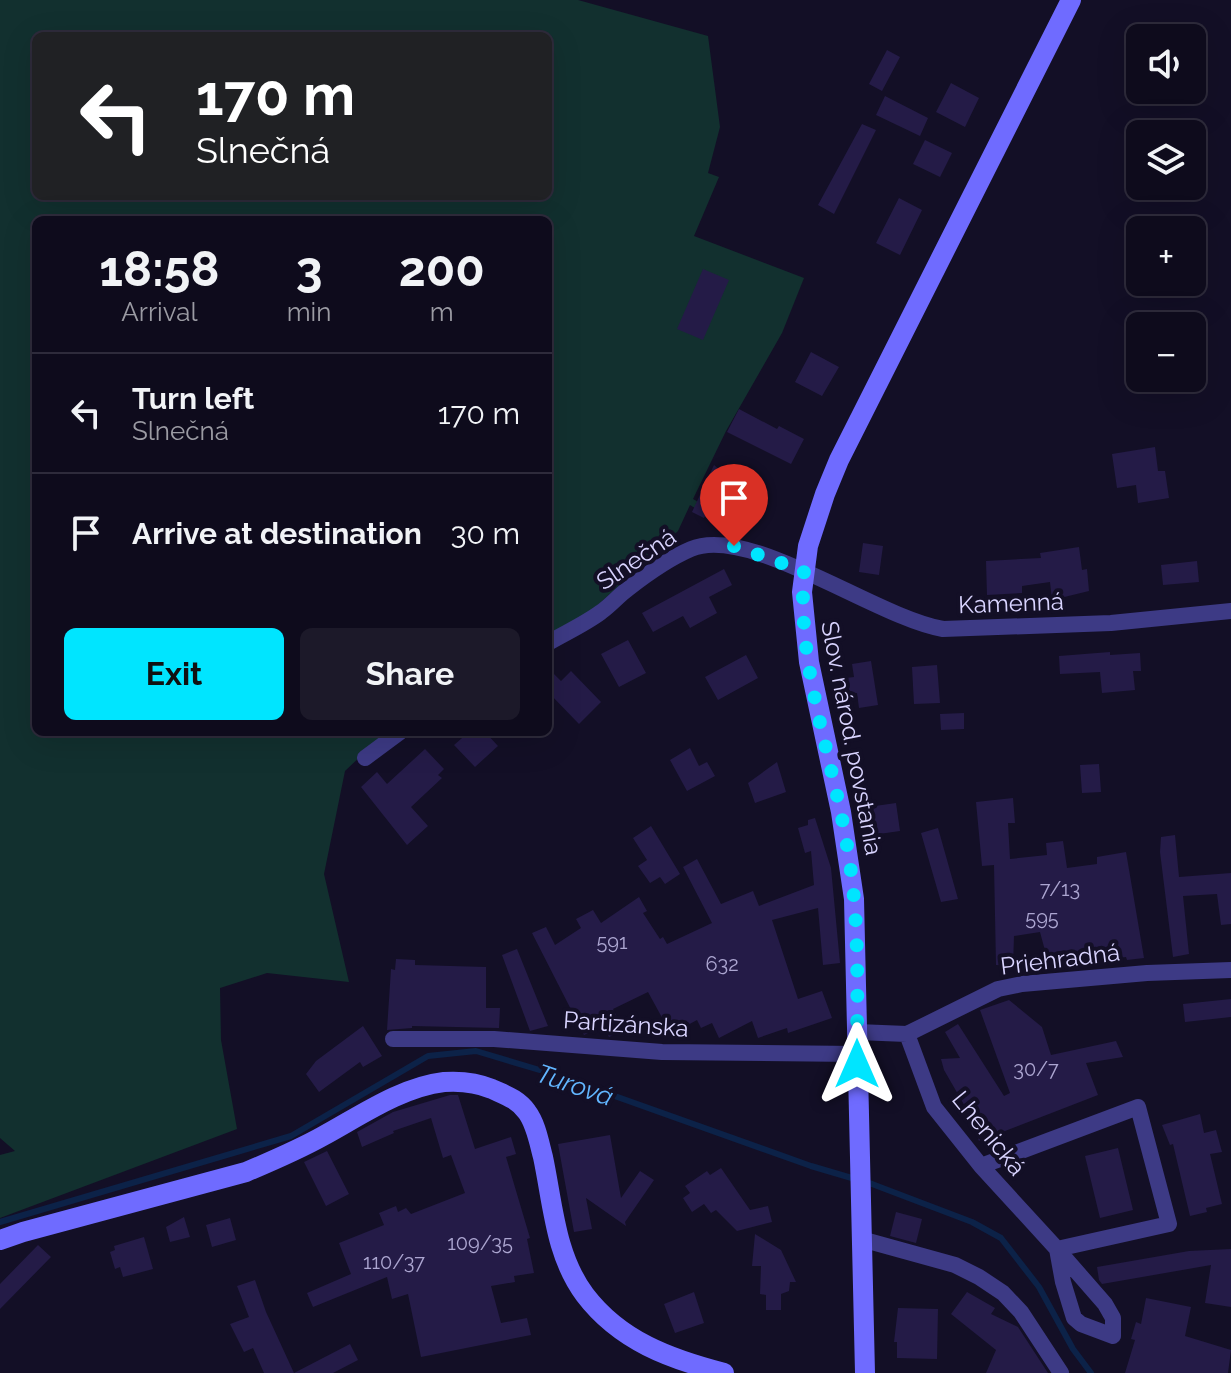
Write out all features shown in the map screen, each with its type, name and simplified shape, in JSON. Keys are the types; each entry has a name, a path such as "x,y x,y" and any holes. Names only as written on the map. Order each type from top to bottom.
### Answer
{"street":[{"name":"Slov. národ. povstania","path":"865,1373 858,1167 856,944 850,858 809,662 803,616 804,571 816,520 839,460 1071,0"},
{"name":"Slnečná","path":"552,641 602,612 629,588 693,548 734,546 804,571"},
{"name":"Kamenná","path":"804,571 886,610 925,626 943,629 1111,623 1231,611"},
{"path":"365,758 395,736"},
{"name":"Priehradná","path":"857,1032 907,1034 998,989 1022,984 1147,973 1231,970"},
{"name":"Lhenická","path":"907,1034 934,1107 981,1166 1057,1249 1105,1304 1113,1318 1113,1336 1081,1324 1074,1318 1057,1249"},
{"name":"Partizánska","path":"393,1039 494,1039 662,1052 857,1054"},
{"path":"0,1240 38,1227 246,1172 281,1158 408,1092 442,1082 485,1086 517,1101 529,1114 537,1133 563,1257 584,1294 611,1324 640,1343 664,1356 724,1373"},
{"path":"981,1166 1138,1107 1169,1224 1057,1249"},
{"path":"861,1239 955,1265 1003,1293 1021,1312 1061,1373"}],"green space":[{"path":"0,0 578,0 708,36 720,127 708,173 719,177 694,236 804,278 782,333 726,431 693,499 736,523 728,532 690,505 678,531 552,647 552,216 32,216 32,736 382,736 345,771 324,874 349,982 267,973 220,988 221,1040 237,1129 0,1218 0,1155 15,1151 0,1138"}],"building":[{"path":"887,50 900,57 882,91 869,84"},
{"path":"951,83 979,98 965,127 936,112"},
{"path":"885,96 928,118 920,136 876,115"},
{"path":"862,124 876,130 834,214 818,205"},
{"path":"925,140 952,153 940,177 913,164"},
{"path":"899,198 922,210 900,255 876,243"},
{"path":"703,269 729,280 703,340 677,329"},
{"path":"811,352 839,367 822,396 795,382"},
{"path":"739,409 804,439 791,464 727,432"},
{"path":"1155,447 1158,471 1165,471 1169,498 1138,503 1136,485 1117,488 1112,454"},
{"path":"714,465 726,475 704,518 692,512"},
{"path":"863,543 883,546 879,575 859,572"},
{"path":"1079,547 1082,570 1087,569 1089,591 1052,600 1050,582 1022,586 1022,593 987,595 986,561 1041,558 1040,553"},
{"path":"1197,561 1199,582 1163,585 1161,565"},
{"path":"724,569 732,585 709,597 717,613 690,628 683,616 653,632 642,613"},
{"path":"628,640 646,673 619,687 601,654"},
{"path":"1110,652 1110,655 1140,653 1141,671 1133,671 1135,690 1102,693 1100,672 1060,674 1059,656"},
{"path":"746,655 758,678 718,700 705,677"},
{"path":"871,661 878,705 859,708 857,693 849,694 846,678 854,677 852,664"},
{"path":"937,665 940,703 914,704 912,667"},
{"path":"571,671 601,702 579,724 552,696 552,672 561,681"},
{"path":"964,713 964,729 941,730 940,714"},
{"path":"464,736 489,736 498,746 475,767 454,745"},
{"path":"690,748 699,766 707,762 715,776 687,791 670,760"},
{"path":"425,749 444,769 438,775 442,778 411,807 428,826 407,845 361,787 377,772 387,784"},
{"path":"777,762 786,792 755,803 748,783"},
{"path":"1099,764 1101,792 1082,793 1080,765"},
{"path":"1013,798 1015,823 1008,823 1010,859 1047,855 1046,843 1063,841 1067,868 1097,864 1097,857 1126,852 1144,958 1103,960 1102,952 1047,958 1040,932 1014,936 1013,966 996,965 994,865 982,866 976,802"},
{"path":"896,803 900,831 872,835 868,807"},
{"path":"815,818 831,868 840,963 823,965 818,908 772,920 798,999 822,991 832,1018 788,1033 787,1028 758,1038 752,1021 719,1038 712,1023 701,1028 697,1020 671,1034 648,992 613,1009 624,1030 609,1037 603,1026 584,1035 532,933 546,927 555,945 581,928 576,919 593,910 601,923 639,897 647,911 643,913 660,939 663,937 667,944 712,923 683,867 697,859 721,904 753,891 759,906 814,885 811,851 805,853 798,828 808,825 808,820"},
{"path":"651,826 680,874 665,884 660,877 650,883 638,866 647,860 633,838"},
{"path":"938,828 958,899 941,902 921,833"},
{"path":"1175,835 1179,877 1231,873 1231,924 1221,925 1217,894 1183,896 1189,954 1173,957 1160,852 1161,837"},
{"path":"517,949 548,1026 530,1031 502,955"},
{"path":"396,959 415,960 415,965 486,967 486,1008 500,1008 499,1028 412,1026 387,1030 391,969 395,970"},
{"path":"1231,999 1231,1017 1185,1022 1183,1004"},
{"path":"1009,1000 1042,1027 1051,1055 1116,1041 1123,1057 1086,1063 1098,1095 979,1141 966,1108 944,1070 941,1059 960,1058 945,1032 958,1024 1004,1096 1010,1093 980,1010"},
{"path":"363,1026 382,1056 363,1067 360,1062 319,1092 306,1074 316,1061"},
{"path":"458,1095 475,1149 511,1137 516,1154 506,1157 530,1238 527,1239 534,1273 514,1276 515,1282 491,1286 501,1323 527,1318 531,1335 421,1357 408,1294 392,1299 387,1277 313,1307 307,1293 351,1274 339,1243 384,1225 379,1213 396,1206 398,1212 406,1208 411,1214 465,1193 451,1155 443,1158 431,1118 393,1131 362,1147 357,1132 393,1112"},
{"path":"1200,1114 1204,1133 1216,1130 1222,1152 1210,1154 1222,1204 1190,1216 1173,1144 1170,1145 1162,1125"},
{"path":"610,1135 621,1198 640,1171 654,1180 625,1222 626,1226 586,1198 592,1229 574,1232 558,1144"},
{"path":"1118,1148 1133,1210 1100,1218 1085,1156"},
{"path":"327,1151 349,1194 326,1206 304,1162"},
{"path":"721,1168 750,1210 768,1206 772,1222 737,1231 716,1210 711,1213 704,1204 692,1212 683,1198 690,1193 685,1186 707,1171 710,1175"},
{"path":"896,1212 922,1219 916,1243 890,1236"},
{"path":"184,1217 190,1237 170,1242 166,1227"},
{"path":"230,1218 236,1240 212,1247 206,1225"},
{"path":"755,1234 781,1250 796,1282 790,1282 789,1291 781,1294 781,1310 766,1310 766,1295 760,1294 761,1266 752,1266"},
{"path":"144,1237 153,1269 123,1277 120,1267 115,1269 110,1252 115,1250 114,1246"},
{"path":"38,1245 51,1257 0,1309 0,1284"},
{"path":"1231,1249 1231,1307 1205,1303 1211,1265 1102,1284 1099,1280 1097,1267 1189,1251"},
{"path":"255,1280 294,1373 264,1373 253,1348 244,1352 230,1324 249,1317 237,1286"},
{"path":"694,1292 704,1323 675,1333 664,1304"},
{"path":"967,1292 995,1308 991,1314 1018,1327 1048,1373 986,1373 996,1350 951,1314"},
{"path":"1146,1298 1191,1307 1185,1336 1231,1350 1228,1373 1125,1373 1135,1340 1131,1339 1136,1322 1141,1324"},
{"path":"898,1308 938,1309 937,1359 897,1358 897,1342 894,1342"},
{"path":"350,1344 358,1360 333,1373 294,1373"}],"waterway":[{"name":"Turová","path":"0,1222 291,1136 428,1056 476,1051 553,1074 811,1166 872,1184 972,1222 1001,1238 1039,1287 1073,1349 1091,1373"}],"route":[{"path":"734,546 804,571 803,616 809,662 850,858 856,944 857,1064"}]}
